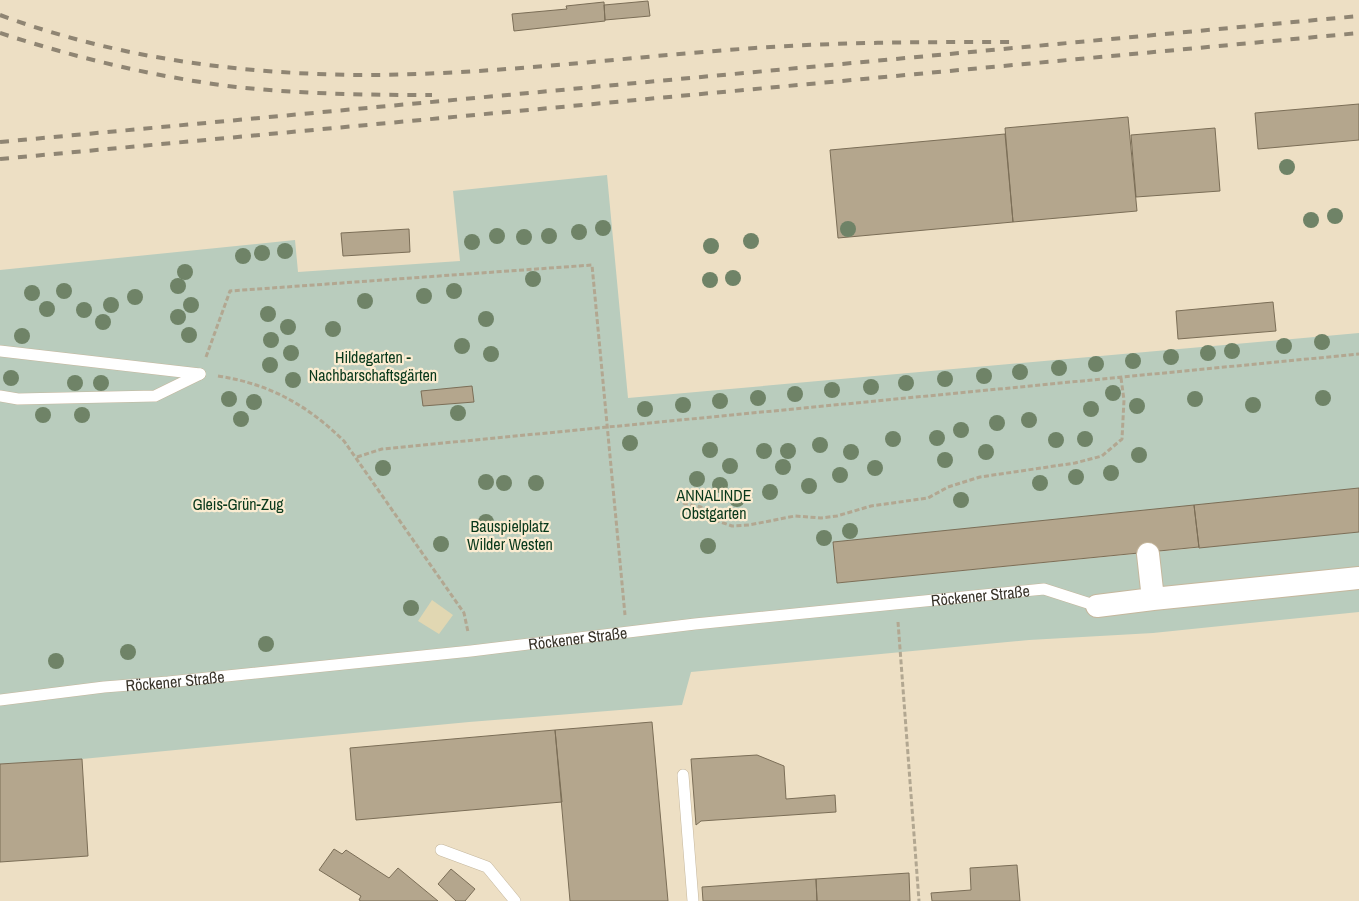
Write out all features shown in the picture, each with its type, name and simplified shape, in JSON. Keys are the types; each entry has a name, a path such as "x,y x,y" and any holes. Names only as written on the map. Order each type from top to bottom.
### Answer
{"street":[{"path":"1148,554 1153,599"},
{"name":"Röckener Straße","path":"1097,606 1359,578"}],"lane":[{"path":"0,351 200,374"},
{"path":"0,396 18,398 155,396 200,374"},
{"name":"Röckener Straße","path":"0,700 104,687 471,651 896,604 1044,590 1097,606"},
{"path":"683,774 693,901"},
{"path":"441,850 487,867 515,901"}],"path":[{"path":"471,651 464,613 357,457 344,441 326,424 280,394 253,383 200,374 230,291 592,265 626,633"},
{"path":"357,457 382,449 1359,354"},
{"path":"683,503 701,507 715,520 732,526 749,525 795,516 821,518 837,516 871,506 928,498 948,487 980,477 1075,463 1102,456 1122,439 1124,400 1121,378"},
{"path":"896,604 919,901"}],"green space":[{"name":"Gleis-Grün-Zug","path":"607,175 628,398 1359,333 1359,488 833,543 837,583 1359,532 1359,612 1153,633 1029,640 691,672 682,705 469,722 82,759 0,764 0,270 295,240 298,272 460,261 453,191"}],"sand":[{"path":"432,600 453,615 439,634 418,621"}],"building":[{"path":"648,1 650,16 605,20 604,5"},
{"path":"604,2 605,21 514,31 512,14 567,9 566,6"},
{"path":"1359,104 1359,140 1258,149 1255,113"},
{"path":"1128,117 1137,211 1013,222 1005,128"},
{"path":"1215,128 1220,191 1136,197 1131,135"},
{"path":"1005,134 1013,222 838,238 830,150"},
{"path":"409,229 410,252 343,256 341,233"},
{"path":"1273,302 1276,331 1178,339 1176,311"},
{"path":"472,386 474,402 423,406 421,391"},
{"path":"1359,488 1359,532 1199,548 1194,505"},
{"path":"1194,505 1199,547 837,583 833,542"},
{"path":"652,722 668,901 570,901 555,730"},
{"path":"555,730 562,802 356,820 350,748"},
{"path":"757,755 784,766 786,799 835,795 836,812 701,821 696,825 691,759"},
{"path":"82,759 88,856 0,862 0,764"},
{"path":"334,849 342,854 346,850 389,878 398,868 438,901 359,900 361,896 319,870"},
{"path":"1017,865 1020,901 932,901 931,893 971,890 970,868"},
{"path":"451,869 475,889 465,901 456,901 438,884"},
{"path":"909,873 910,901 817,901 816,879"},
{"path":"816,879 817,901 703,901 702,887"}],"railway":[{"path":"0,15 44,30 133,53 224,67 316,74 362,75 460,72 755,48 819,45 1011,42"},
{"path":"0,142 1359,16"},
{"path":"0,33 116,66 206,83 309,93 432,95"},
{"path":"0,159 1359,33"}],"park label":[{"name":"Hildegarten - Nachbarschaftsgärten","path":"373,366"},
{"name":"ANNALINDE Obstgarten","path":"714,504"},
{"name":"Bauspielplatz Wilder Westen","path":"510,535"}]}
